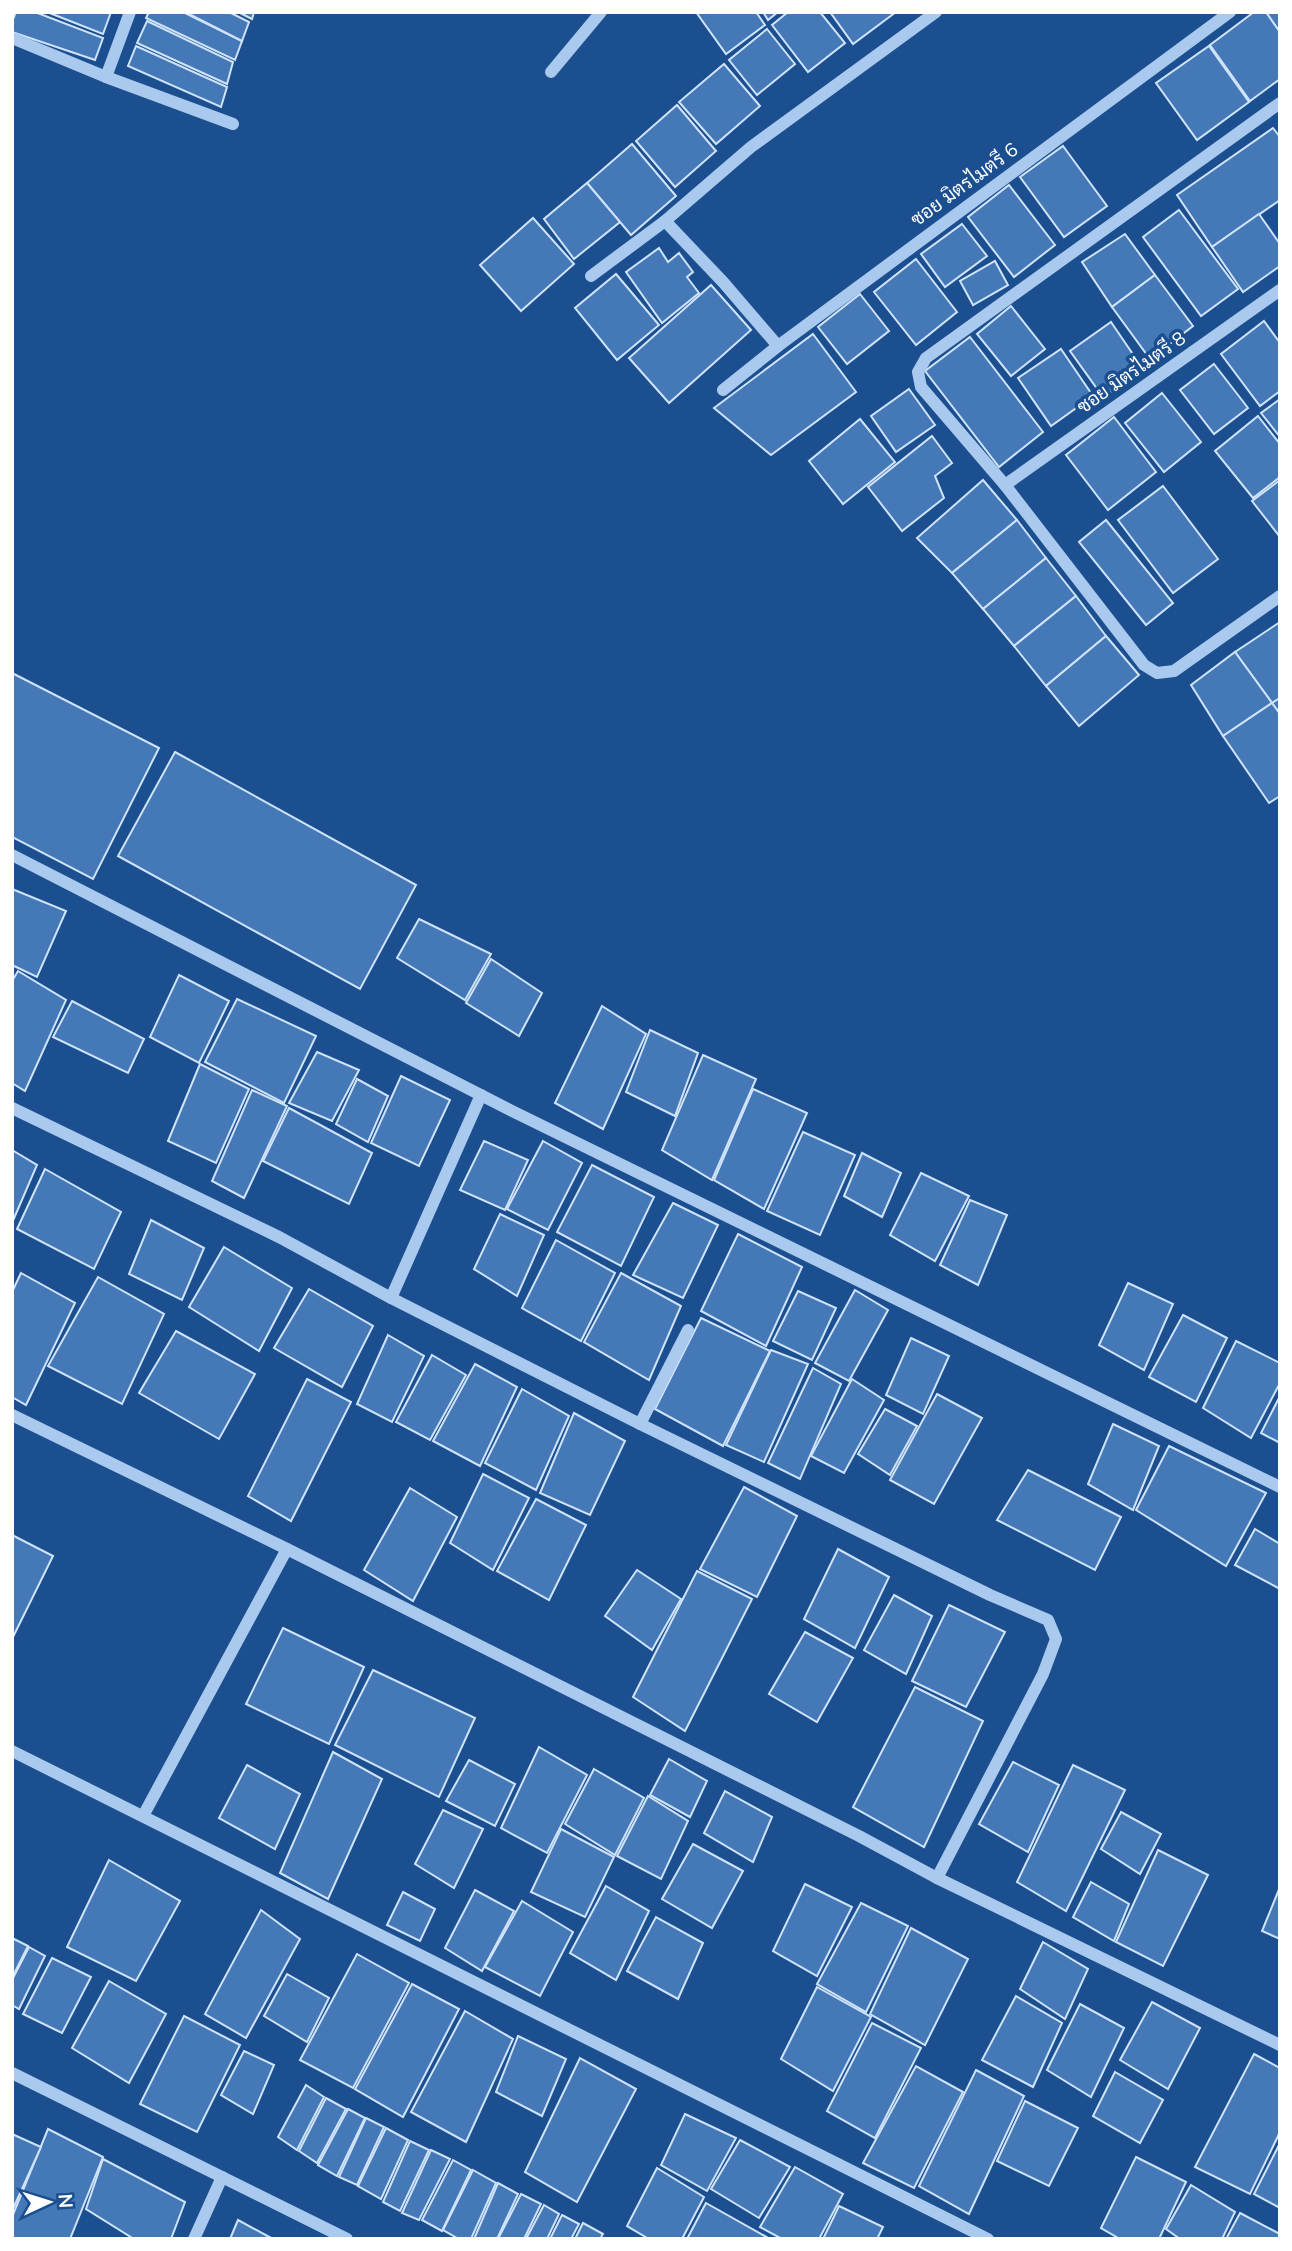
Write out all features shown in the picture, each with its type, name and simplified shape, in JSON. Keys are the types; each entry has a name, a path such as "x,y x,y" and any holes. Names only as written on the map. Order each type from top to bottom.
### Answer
{"street":[{"path":"106,77 130,12"},
{"path":"551,72 601,12"},
{"path":"591,276 665,221 751,148 936,12"},
{"name":"ซอย มิตรไมตรี 6","path":"723,390 778,346 1230,12"},
{"path":"12,38 106,77 233,124"},
{"path":"1280,103 926,358 918,372 921,387 1004,485 1144,665 1157,673 1174,671 1280,596"},
{"path":"665,221 723,282 778,346"},
{"name":"ซอย มิตรไมตรี 8","path":"1004,485 1280,290"},
{"path":"12,855 481,1095 1280,1488"},
{"path":"391,1298 481,1095"},
{"path":"12,1108 279,1237 391,1298 640,1424 990,1595 1048,1620 1056,1639 1043,1674 937,1878"},
{"path":"640,1424 688,1330"},
{"path":"12,1415 287,1549 859,1836 937,1878 1280,2045"},
{"path":"143,1816 287,1549"},
{"path":"12,1751 988,2239"},
{"path":"12,2073 347,2239"},
{"path":"194,2239 222,2177"}],"building":[{"path":"16,12 35,12 103,38 95,60 12,32"},
{"path":"47,12 111,12 103,34"},
{"path":"149,12 183,12 242,41 235,60 146,18"},
{"path":"185,12 229,12 249,22 242,41"},
{"path":"238,12 254,12 252,19"},
{"path":"696,12 756,12 765,25 726,54"},
{"path":"763,12 778,12 768,20"},
{"path":"788,12 820,12 845,43 808,72 772,25"},
{"path":"830,12 896,12 853,44"},
{"path":"1254,12 1266,12 1280,32 1280,79 1250,101 1210,45"},
{"path":"1266,12 1280,12 1280,32"},
{"path":"147,21 233,62 227,84 137,43"},
{"path":"767,29 795,64 757,95 729,60"},
{"path":"136,46 227,87 221,107 128,66"},
{"path":"1209,46 1249,102 1197,140 1156,83"},
{"path":"724,64 760,106 716,144 679,102"},
{"path":"677,105 716,151 675,187 636,141"},
{"path":"1273,128 1280,137 1280,200 1212,247 1177,195"},
{"path":"632,144 676,196 631,235 587,183"},
{"path":"1063,146 1107,206 1064,237 1020,177"},
{"path":"587,183 620,222 574,259 544,219"},
{"path":"1009,185 1055,245 1014,277 968,217"},
{"path":"1179,210 1238,289 1201,316 1143,237"},
{"path":"1259,214 1280,244 1280,266 1243,292 1212,247"},
{"path":"533,218 574,264 521,311 480,265"},
{"path":"962,224 987,256 945,287 921,254"},
{"path":"1125,234 1155,275 1112,307 1082,262"},
{"path":"659,248 668,262 679,253 693,272 687,277 699,293 662,323 626,272"},
{"path":"916,259 957,312 916,345 874,292"},
{"path":"995,261 1008,285 973,305 960,281"},
{"path":"616,274 659,325 617,360 575,308"},
{"path":"1155,275 1193,326 1150,359 1112,307"},
{"path":"711,285 751,330 669,403 629,358"},
{"path":"860,294 889,331 847,364 818,327"},
{"path":"1011,306 1045,349 1011,376 977,334"},
{"path":"1264,321 1280,343 1280,391 1260,406 1221,354"},
{"path":"1111,322 1143,369 1103,397 1070,351"},
{"path":"813,334 856,392 771,455 714,408"},
{"path":"970,337 1043,432 999,467 925,371"},
{"path":"1061,349 1093,396 1051,426 1018,378"},
{"path":"1214,364 1248,408 1214,434 1180,390"},
{"path":"909,389 935,425 896,452 871,416"},
{"path":"1162,393 1201,442 1164,472 1125,423"},
{"path":"1280,399 1280,437 1261,413"},
{"path":"1258,416 1280,444 1280,477 1253,498 1215,451"},
{"path":"1114,417 1156,472 1108,510 1066,455"},
{"path":"860,419 895,462 843,504 809,461"},
{"path":"932,436 952,463 935,476 944,498 902,531 868,487"},
{"path":"983,480 1017,520 952,573 917,538"},
{"path":"1280,480 1280,537 1252,501"},
{"path":"1163,486 1218,559 1173,593 1118,520"},
{"path":"1017,520 1046,558 983,609 952,573"},
{"path":"1106,520 1173,603 1146,625 1079,542"},
{"path":"1046,558 1076,596 1014,646 983,609"},
{"path":"1076,596 1106,636 1046,686 1014,646"},
{"path":"1280,622 1280,698 1272,703 1235,652"},
{"path":"1106,636 1139,675 1079,726 1046,686"},
{"path":"1235,652 1272,703 1223,736 1191,685"},
{"path":"12,673 159,748 93,879 12,837"},
{"path":"1280,698 1280,714 1272,703"},
{"path":"1272,703 1280,714 1280,796 1269,803 1223,736"},
{"path":"175,752 416,885 360,989 118,856"},
{"path":"12,889 66,911 37,977 12,965"},
{"path":"419,919 491,954 465,1000 397,958"},
{"path":"491,959 542,993 519,1036 466,1003"},
{"path":"18,971 66,1000 25,1091 12,1083 12,981"},
{"path":"179,975 229,1001 199,1063 150,1037"},
{"path":"237,999 316,1036 284,1103 205,1062"},
{"path":"72,1001 144,1039 128,1073 53,1037"},
{"path":"602,1006 646,1034 603,1129 555,1103"},
{"path":"650,1030 698,1053 675,1116 626,1092"},
{"path":"317,1052 359,1070 332,1121 289,1103"},
{"path":"703,1055 756,1079 712,1180 662,1150"},
{"path":"200,1064 249,1089 216,1163 168,1141"},
{"path":"401,1076 450,1100 419,1166 371,1143"},
{"path":"357,1079 388,1096 368,1142 336,1124"},
{"path":"753,1089 807,1113 764,1209 714,1180"},
{"path":"252,1090 287,1106 244,1198 212,1181"},
{"path":"289,1108 372,1153 349,1204 263,1161"},
{"path":"803,1132 855,1155 820,1235 767,1211"},
{"path":"484,1141 528,1160 505,1210 460,1190"},
{"path":"543,1141 582,1163 548,1230 507,1209"},
{"path":"12,1150 37,1165 12,1223"},
{"path":"862,1153 901,1173 882,1217 844,1196"},
{"path":"592,1165 654,1197 621,1266 557,1232"},
{"path":"45,1169 121,1212 94,1269 17,1229"},
{"path":"921,1173 969,1196 935,1261 890,1235"},
{"path":"970,1200 1007,1215 978,1285 940,1265"},
{"path":"673,1203 718,1225 683,1298 633,1275"},
{"path":"500,1214 544,1235 517,1296 474,1269"},
{"path":"151,1220 204,1248 182,1300 129,1274"},
{"path":"738,1234 802,1267 766,1346 701,1311"},
{"path":"556,1240 615,1273 581,1341 522,1308"},
{"path":"224,1247 292,1288 259,1351 189,1307"},
{"path":"21,1273 75,1303 26,1405 12,1397 12,1292"},
{"path":"621,1273 681,1306 649,1380 584,1342"},
{"path":"98,1277 164,1314 122,1404 48,1366"},
{"path":"1128,1283 1173,1304 1144,1370 1099,1345"},
{"path":"309,1289 373,1326 342,1387 274,1348"},
{"path":"855,1290 888,1310 849,1381 815,1363"},
{"path":"798,1291 836,1308 812,1360 773,1341"},
{"path":"1183,1315 1227,1338 1196,1402 1149,1377"},
{"path":"701,1318 770,1351 723,1446 655,1409"},
{"path":"176,1331 255,1374 219,1439 139,1393"},
{"path":"388,1335 424,1356 392,1422 357,1404"},
{"path":"911,1338 949,1356 923,1414 886,1395"},
{"path":"1236,1341 1280,1363 1280,1383 1251,1438 1203,1408"},
{"path":"771,1350 808,1364 764,1462 726,1445"},
{"path":"432,1355 466,1375 430,1440 396,1422"},
{"path":"475,1364 517,1387 480,1466 433,1441"},
{"path":"813,1368 841,1384 800,1479 768,1463"},
{"path":"307,1379 351,1402 291,1521 248,1496"},
{"path":"852,1379 884,1400 844,1473 811,1456"},
{"path":"522,1389 569,1416 536,1490 485,1463"},
{"path":"937,1394 982,1418 934,1504 890,1480"},
{"path":"1280,1396 1280,1443 1261,1433"},
{"path":"885,1409 917,1426 890,1475 858,1454"},
{"path":"574,1413 625,1441 590,1515 540,1493"},
{"path":"1113,1424 1159,1446 1133,1510 1088,1484"},
{"path":"1169,1446 1266,1493 1226,1566 1136,1510"},
{"path":"1028,1470 1121,1517 1095,1570 997,1520"},
{"path":"483,1474 529,1498 493,1570 450,1543"},
{"path":"744,1487 797,1516 757,1597 700,1569"},
{"path":"410,1488 457,1517 413,1601 364,1570"},
{"path":"536,1499 586,1525 549,1600 497,1571"},
{"path":"1255,1529 1280,1544 1280,1589 1235,1565"},
{"path":"12,1535 53,1556 12,1639"},
{"path":"838,1549 889,1577 855,1648 804,1619"},
{"path":"637,1570 681,1599 652,1650 605,1616"},
{"path":"697,1571 752,1599 685,1731 633,1697"},
{"path":"894,1595 932,1616 906,1674 864,1650"},
{"path":"949,1605 1005,1632 966,1707 912,1681"},
{"path":"283,1628 364,1667 329,1744 246,1704"},
{"path":"805,1632 853,1658 817,1722 769,1694"},
{"path":"373,1670 475,1718 439,1797 335,1745"},
{"path":"915,1687 983,1721 924,1847 853,1807"},
{"path":"539,1747 587,1775 547,1853 501,1828"},
{"path":"333,1752 382,1779 328,1899 280,1873"},
{"path":"669,1759 707,1781 690,1817 650,1795"},
{"path":"469,1760 515,1784 495,1826 446,1801"},
{"path":"1013,1762 1059,1785 1028,1852 979,1824"},
{"path":"247,1765 300,1794 275,1849 219,1818"},
{"path":"1073,1765 1125,1790 1066,1911 1017,1882"},
{"path":"594,1769 644,1798 615,1855 565,1824"},
{"path":"725,1791 772,1817 753,1862 704,1833"},
{"path":"648,1796 688,1821 661,1879 617,1856"},
{"path":"443,1810 483,1829 454,1888 415,1864"},
{"path":"1121,1812 1161,1834 1140,1874 1101,1849"},
{"path":"561,1829 614,1857 585,1917 531,1892"},
{"path":"693,1844 743,1871 712,1928 662,1899"},
{"path":"1158,1850 1208,1875 1163,1966 1116,1942"},
{"path":"109,1860 180,1901 136,1981 67,1947"},
{"path":"1091,1882 1129,1904 1114,1941 1073,1917"},
{"path":"805,1884 852,1907 817,1976 773,1951"},
{"path":"606,1886 649,1911 616,1980 570,1953"},
{"path":"1280,1887 1280,1939 1262,1931"},
{"path":"475,1890 514,1911 482,1971 445,1948"},
{"path":"403,1892 435,1909 420,1941 387,1925"},
{"path":"522,1901 573,1932 540,1996 485,1967"},
{"path":"861,1903 908,1926 866,2012 817,1984"},
{"path":"261,1910 300,1939 246,2038 205,2014"},
{"path":"656,1917 703,1943 678,1999 627,1971"},
{"path":"911,1928 968,1959 925,2045 870,2014"},
{"path":"12,1938 28,1946 12,1978"},
{"path":"1043,1942 1088,1969 1065,2019 1020,1989"},
{"path":"29,1947 45,1956 19,2009 12,2005 12,1980"},
{"path":"357,1954 409,1983 353,2088 300,2060"},
{"path":"52,1958 91,1977 62,2033 23,2014"},
{"path":"287,1974 329,1998 307,2042 264,2016"},
{"path":"109,1981 166,2014 129,2083 72,2048"},
{"path":"412,1984 459,2009 403,2117 355,2089"},
{"path":"817,1987 871,2017 833,2091 781,2059"},
{"path":"1016,1996 1062,2023 1033,2087 982,2060"},
{"path":"1152,2002 1200,2028 1168,2089 1120,2060"},
{"path":"1080,2004 1124,2028 1091,2097 1047,2070"},
{"path":"465,2011 513,2039 466,2142 411,2112"},
{"path":"184,2016 240,2045 197,2132 140,2104"},
{"path":"872,2023 921,2048 875,2138 827,2111"},
{"path":"518,2036 566,2059 542,2116 496,2092"},
{"path":"244,2051 274,2065 253,2114 221,2095"},
{"path":"1254,2054 1280,2068 1280,2132 1250,2194 1195,2167"},
{"path":"580,2058 636,2089 577,2202 525,2172"},
{"path":"916,2066 963,2092 914,2188 863,2163"},
{"path":"976,2070 1024,2096 969,2214 919,2186"},
{"path":"1115,2072 1163,2100 1140,2143 1093,2116"},
{"path":"306,2085 324,2097 297,2150 278,2137"},
{"path":"326,2098 346,2109 317,2163 299,2151"},
{"path":"1025,2101 1078,2128 1049,2186 997,2161"},
{"path":"348,2109 365,2118 337,2176 318,2165"},
{"path":"685,2114 736,2138 707,2191 661,2165"},
{"path":"366,2118 384,2127 357,2185 339,2177"},
{"path":"386,2128 408,2140 381,2199 358,2186"},
{"path":"48,2129 103,2157 70,2239 12,2239 12,2217"},
{"path":"12,2134 41,2147 12,2211"},
{"path":"740,2140 790,2167 759,2218 711,2189"},
{"path":"410,2141 429,2150 400,2211 383,2202"},
{"path":"1280,2143 1280,2208 1254,2194"},
{"path":"431,2150 450,2159 419,2220 402,2213"},
{"path":"1136,2157 1186,2182 1159,2239 1120,2239 1101,2228"},
{"path":"103,2159 185,2202 171,2239 134,2239 86,2209"},
{"path":"453,2160 471,2170 442,2231 422,2220"},
{"path":"795,2167 843,2194 819,2239 782,2239 760,2227"},
{"path":"657,2168 704,2197 682,2239 649,2239 627,2226"},
{"path":"473,2170 496,2183 471,2239 459,2239 443,2230"},
{"path":"498,2183 518,2194 497,2239 474,2239"},
{"path":"1191,2185 1235,2212 1222,2239 1180,2239 1166,2229"},
{"path":"521,2194 541,2204 524,2239 498,2239"},
{"path":"706,2203 770,2239 687,2239"},
{"path":"544,2205 559,2214 547,2239 526,2239"},
{"path":"839,2206 883,2227 877,2239 823,2239"},
{"path":"1240,2213 1280,2234 1280,2239 1226,2239"},
{"path":"562,2215 579,2224 571,2239 550,2239"},
{"path":"238,2220 273,2239 230,2239"},
{"path":"583,2223 603,2234 600,2239 575,2239"}]}
